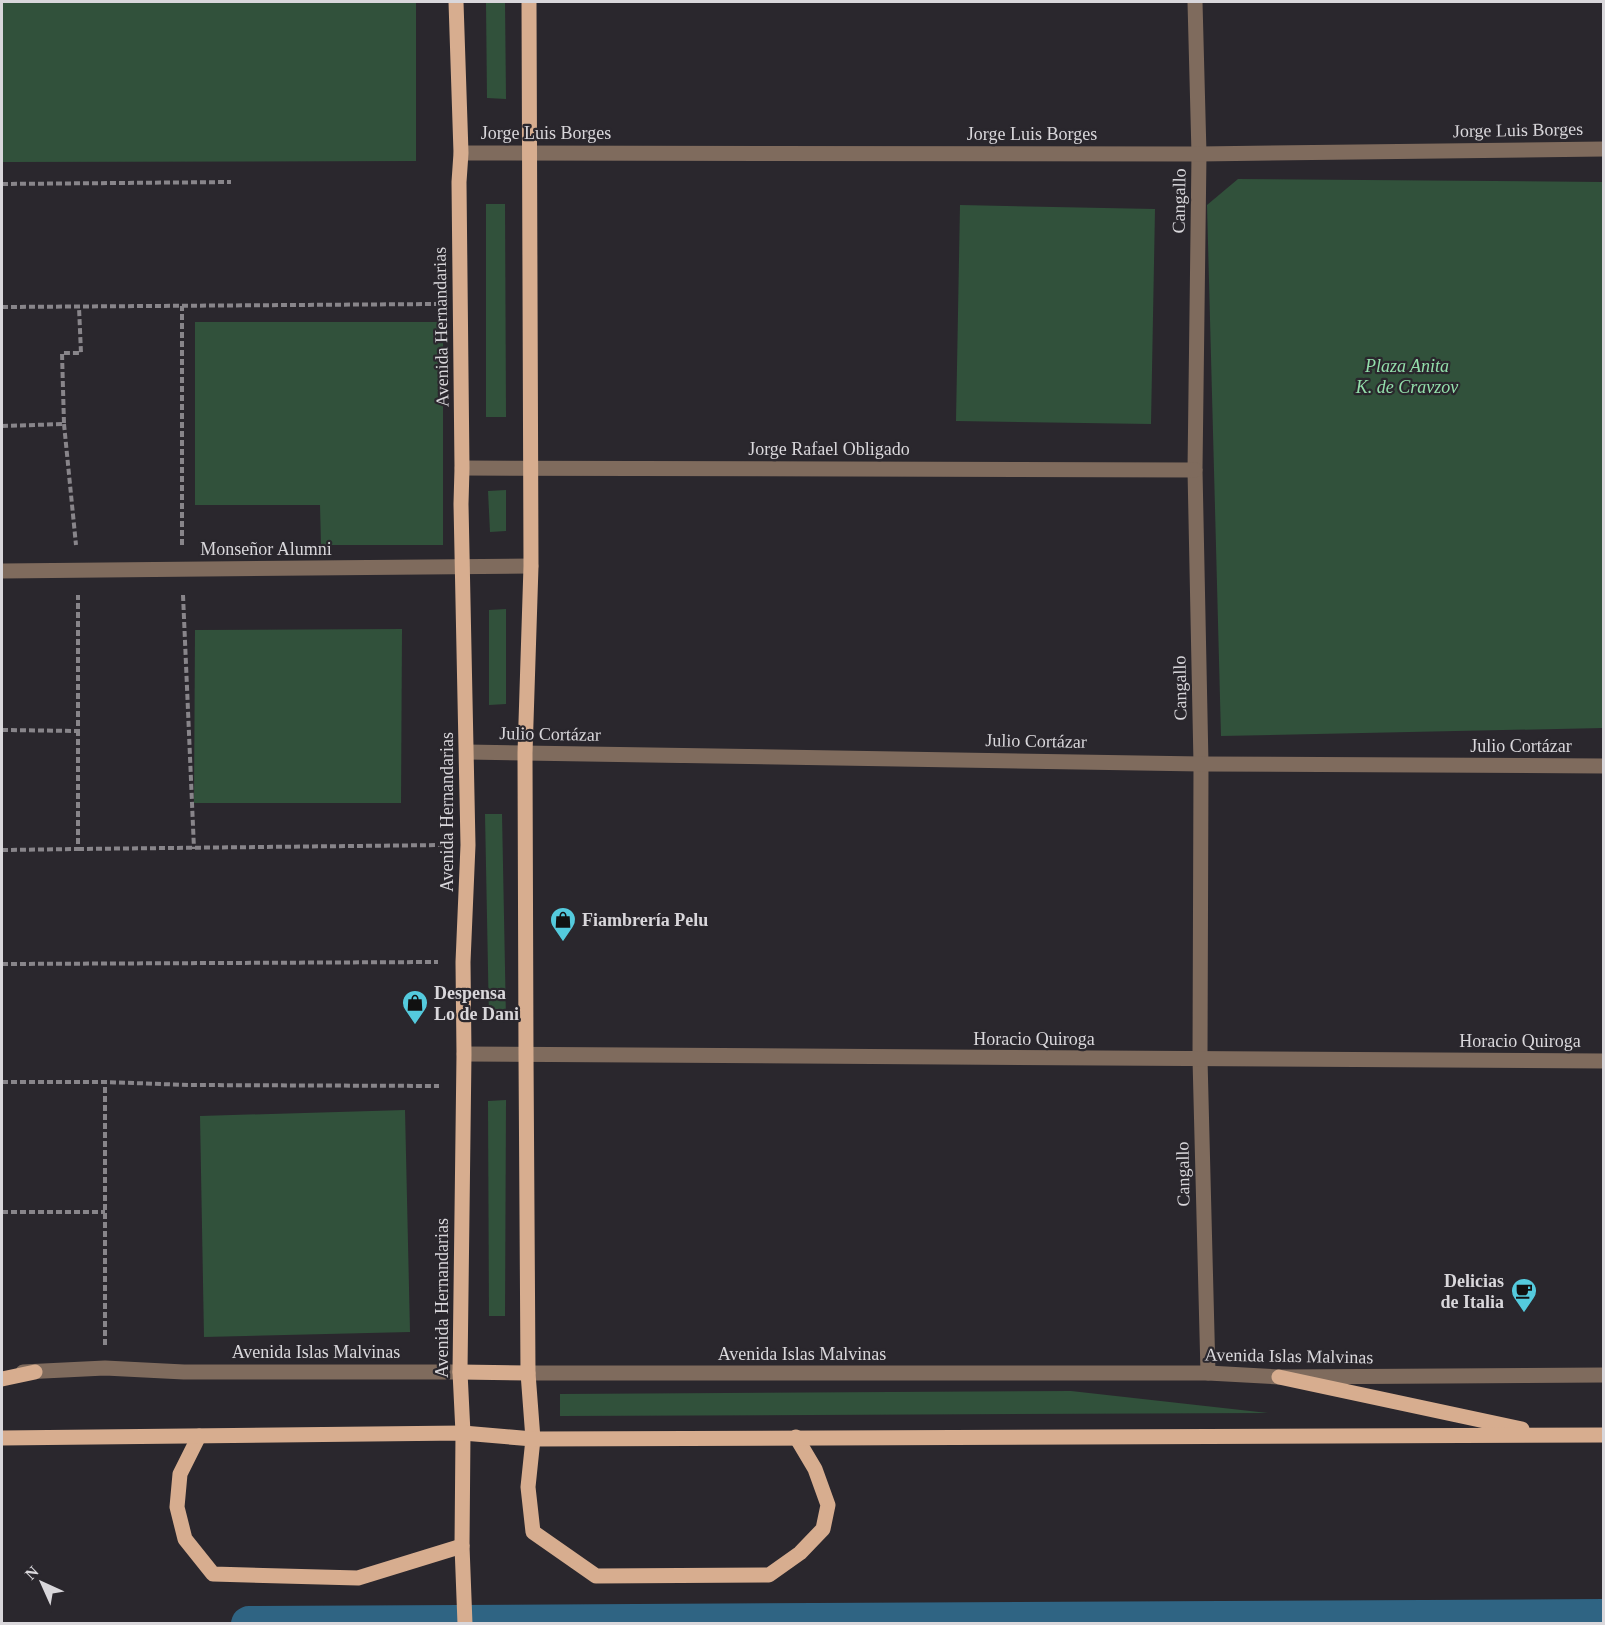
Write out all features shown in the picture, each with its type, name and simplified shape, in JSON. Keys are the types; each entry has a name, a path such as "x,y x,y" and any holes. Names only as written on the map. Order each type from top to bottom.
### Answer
{"main road":[{"name":"Avenida Hernandarias","path":"456,2 461,153 459,182 461,504 468,845 463,962 464,1086 460,1372 465,1623"},
{"path":"529,2 531,566 525,753 528,1373 533,1439 528,1487 533,1532 596,1576 769,1575 800,1554 823,1529 828,1505 815,1469 796,1437"},
{"path":"2,1379 35,1372"},
{"name":"Avenida Islas Malvinas","path":"460,1372 528,1373"},
{"path":"1279,1377 1552,1436"},
{"path":"2,1438 463,1433 533,1439 1604,1435"},
{"path":"199,1436 180,1474 177,1508 184,1539 213,1574 358,1578 462,1546"}],"street":[{"name":"Cangallo","path":"1195,2 1199,154 1195,470 1201,764 1200,1059 1208,1373"},
{"name":"Jorge Luis Borges","path":"461,153 1199,154 1604,149"},
{"name":"Jorge Rafael Obligado","path":"462,468 1195,470"},
{"name":"Monseñor Alumni","path":"2,571 531,566"},
{"name":"Julio Cortázar","path":"467,752 1201,764 1604,766"},
{"name":"Horacio Quiroga","path":"464,1054 1604,1061"},
{"name":"Avenida Islas Malvinas","path":"2,1371 35,1372 105,1368 196,1372 460,1372"},
{"name":"Avenida Islas Malvinas","path":"528,1373 1208,1373 1279,1377 1604,1375"}],"path":[{"path":"2,184 231,182"},
{"path":"2,307 460,304"},
{"path":"78,849 78,571 64,424 62,353 81,353 79,307"},
{"path":"2,426 64,424"},
{"path":"2,730 78,731"},
{"path":"2,850 468,845"},
{"path":"2,964 463,962"},
{"path":"105,1082 105,1368"},
{"path":"2,1083 464,1086"},
{"path":"2,1212 105,1212"}],"green space":[{"path":"2,2 416,2 416,161 2,162"},
{"path":"486,2 505,2 506,99 487,98"},
{"name":"Plaza Anita K. de Cravzov","path":"1238,179 1603,182 1603,728 1221,736 1207,205"},
{"path":"486,204 505,204 506,417 486,417"},
{"path":"960,205 1155,209 1151,424 956,421"},
{"path":"195,322 443,322 443,545 321,545 320,505 195,505"},
{"path":"506,490 506,531 490,532 488,491"},
{"path":"506,609 506,704 489,705 489,610"},
{"path":"402,629 401,803 194,803 195,630"},
{"path":"485,814 502,814 506,1019 489,1020"},
{"path":"506,1100 505,1316 489,1316 488,1101"},
{"path":"405,1110 410,1332 204,1337 200,1116"},
{"path":"1071,1391 1268,1413 560,1416 560,1394"}],"waterway":[{"path":"249,1624 1604,1617"}],"place":[{"name":"Fiambrería Pelu","path":"563,943"},
{"name":"Despensa Lo de Dani","path":"415,1026"},
{"name":"Delicias de Italia","path":"1524,1314"}]}
